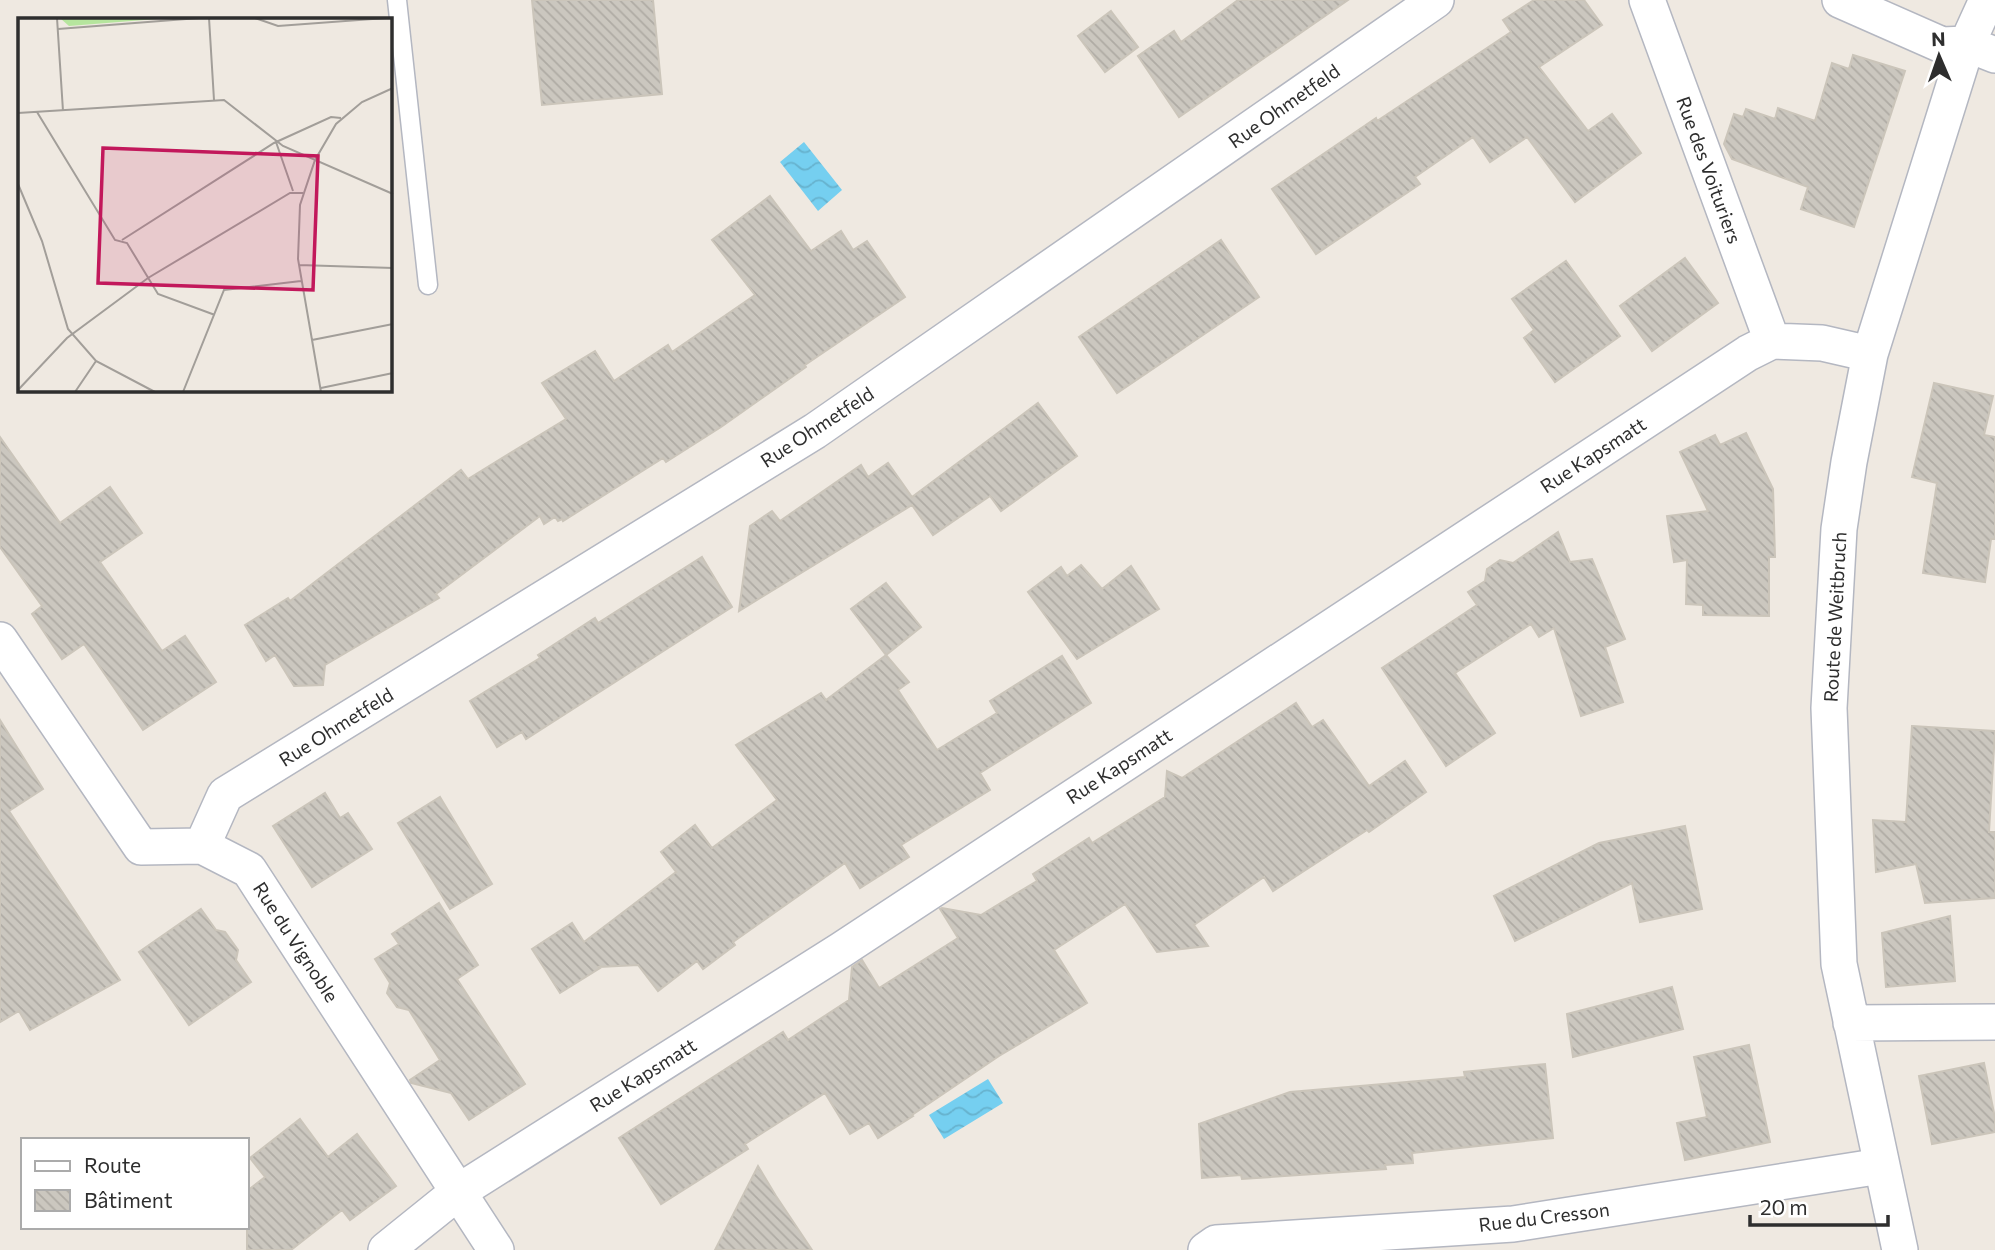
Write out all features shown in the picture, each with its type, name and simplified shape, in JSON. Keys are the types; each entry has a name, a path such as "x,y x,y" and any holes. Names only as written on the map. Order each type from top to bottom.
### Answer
{"street":[{"name":"Rue Ohmetfeld","path":"202,846 225,795 815,431 1436,0"},
{"name":"Rue des Voituriers","path":"1647,0 1772,341"},
{"path":"1840,0 1942,45 1981,50"},
{"name":"Route de Weitbruch","path":"1900,1250 1839,964 1829,708 1839,529 1870,354 1981,50 1987,0"},
{"path":"1772,341 1822,344 1870,354"},
{"name":"Rue Kapsmatt","path":"386,1250 458,1192 841,950 1748,353 1772,341"},
{"name":"Rue du Vignoble","path":"0,640 141,847 202,846 249,870 496,1250"},
{"path":"1851,1023 1995,1022"},
{"name":"Rue du Cresson","path":"1206,1250 1216,1243 1513,1224 1881,1166"}],"lane":[{"path":"397,0 428,285"}],"water":[{"path":"804,142 842,190 818,211 780,162"},
{"path":"988,1079 1003,1103 944,1139 929,1115"}],"building":[{"path":"532,0 653,0 662,94 542,105"},
{"path":"1238,0 1348,0 1179,117 1138,56 1174,31 1181,42"},
{"path":"1534,0 1584,0 1602,25 1539,67 1588,131 1612,114 1641,153 1575,202 1527,137 1490,162 1473,137 1415,177 1420,184 1316,254 1272,189 1376,118 1377,121 1511,32 1503,20"},
{"path":"1111,11 1138,47 1105,72 1078,36"},
{"path":"1853,55 1905,71 1854,227 1801,209 1808,187 1732,159 1724,144 1734,114 1743,117 1746,109 1775,119 1778,108 1815,121 1832,63 1849,69"},
{"path":"770,196 811,251 841,231 853,250 867,241 905,297 805,365 806,367 721,427 666,462 663,458 563,521 558,521 555,517 544,524 540,516 436,594 439,598 325,665 323,685 294,686 275,655 266,661 245,625 288,598 290,601 461,470 468,479 566,419 542,383 595,351 614,381 668,345 672,352 755,295 712,240"},
{"path":"1221,240 1259,297 1117,393 1079,337"},
{"path":"1685,258 1718,303 1652,351 1620,306"},
{"path":"1566,261 1620,336 1555,382 1524,338 1534,330 1512,299"},
{"path":"1934,383 1993,396 1984,435 1995,437 1995,539 1991,539 1985,582 1923,573 1937,483 1912,477"},
{"path":"1038,403 1077,456 1001,511 990,496 933,535 912,505 739,611 750,526 772,511 780,521 861,465 868,477 888,463 912,497"},
{"path":"1746,433 1773,489 1775,557 1769,557 1769,616 1703,615 1703,605 1686,604 1687,560 1674,562 1667,516 1708,511 1680,452 1715,435 1720,445"},
{"path":"0,437 60,523 110,487 142,533 100,562 162,651 185,636 216,682 143,730 84,644 62,659 32,614 42,606 0,547"},
{"path":"1558,532 1570,562 1592,559 1625,639 1605,647 1623,702 1581,716 1554,628 1539,637 1531,624 1455,673 1495,733 1446,766 1382,668 1477,605 1468,592 1485,581 1487,569 1500,560 1513,563"},
{"path":"702,557 732,607 526,739 522,732 497,747 470,701 540,658 538,655 595,618 598,623"},
{"path":"1081,565 1102,589 1131,566 1159,609 1077,659 1028,592 1061,567 1067,576"},
{"path":"886,583 921,627 886,655 851,609"},
{"path":"886,655 909,682 898,690 937,750 997,713 990,701 1062,656 1091,703 980,773 990,790 901,845 909,857 860,888 845,863 733,942 735,945 703,969 697,961 658,991 638,965 599,967 560,993 532,949 572,923 584,942 676,872 661,852 695,825 712,848 777,800 736,745 821,693 826,700"},
{"path":"1296,703 1312,727 1323,720 1369,786 1405,761 1426,792 1369,832 1367,830 1273,891 1264,877 1194,925 1208,946 1157,952 1125,904 1054,950 1087,1003 999,1056 878,1138 869,1123 850,1134 825,1093 745,1144 748,1149 661,1204 619,1138 783,1032 788,1040 849,1000 852,967 862,960 879,988 958,938 940,909 981,915 1037,881 1033,874 1089,838 1092,843 1165,797 1167,771 1182,778"},
{"path":"0,720 43,789 9,811 120,980 30,1030 19,1011 0,1022"},
{"path":"1912,726 1995,731 1989,832 1995,832 1995,898 1925,903 1916,864 1876,872 1873,820 1906,822"},
{"path":"325,793 340,818 348,813 372,849 312,887 273,826"},
{"path":"440,797 492,884 450,909 398,823"},
{"path":"1685,826 1702,909 1640,922 1632,883 1515,941 1494,896 1599,843"},
{"path":"439,903 478,965 457,979 525,1084 469,1120 451,1093 411,1083 410,1080 440,1060 409,1010 397,1007 387,993 390,983 375,959 399,944 392,934"},
{"path":"201,909 216,930 225,932 238,950 236,960 251,982 189,1025 139,952"},
{"path":"1950,916 1955,981 1886,987 1882,933"},
{"path":"1672,987 1683,1029 1573,1057 1567,1014"},
{"path":"1749,1045 1770,1142 1685,1160 1677,1123 1707,1117 1694,1057"},
{"path":"1984,1063 1995,1118 1995,1132 1932,1144 1919,1076"},
{"path":"1545,1064 1553,1138 1412,1153 1413,1163 1385,1165 1386,1169 1242,1179 1241,1175 1202,1178 1199,1124 1290,1092 1465,1077 1464,1072"},
{"path":"300,1119 328,1157 357,1134 396,1186 350,1220 342,1210 291,1250 247,1250 248,1190 265,1177 250,1158"},
{"path":"758,1166 776,1196 812,1250 715,1250"}]}
